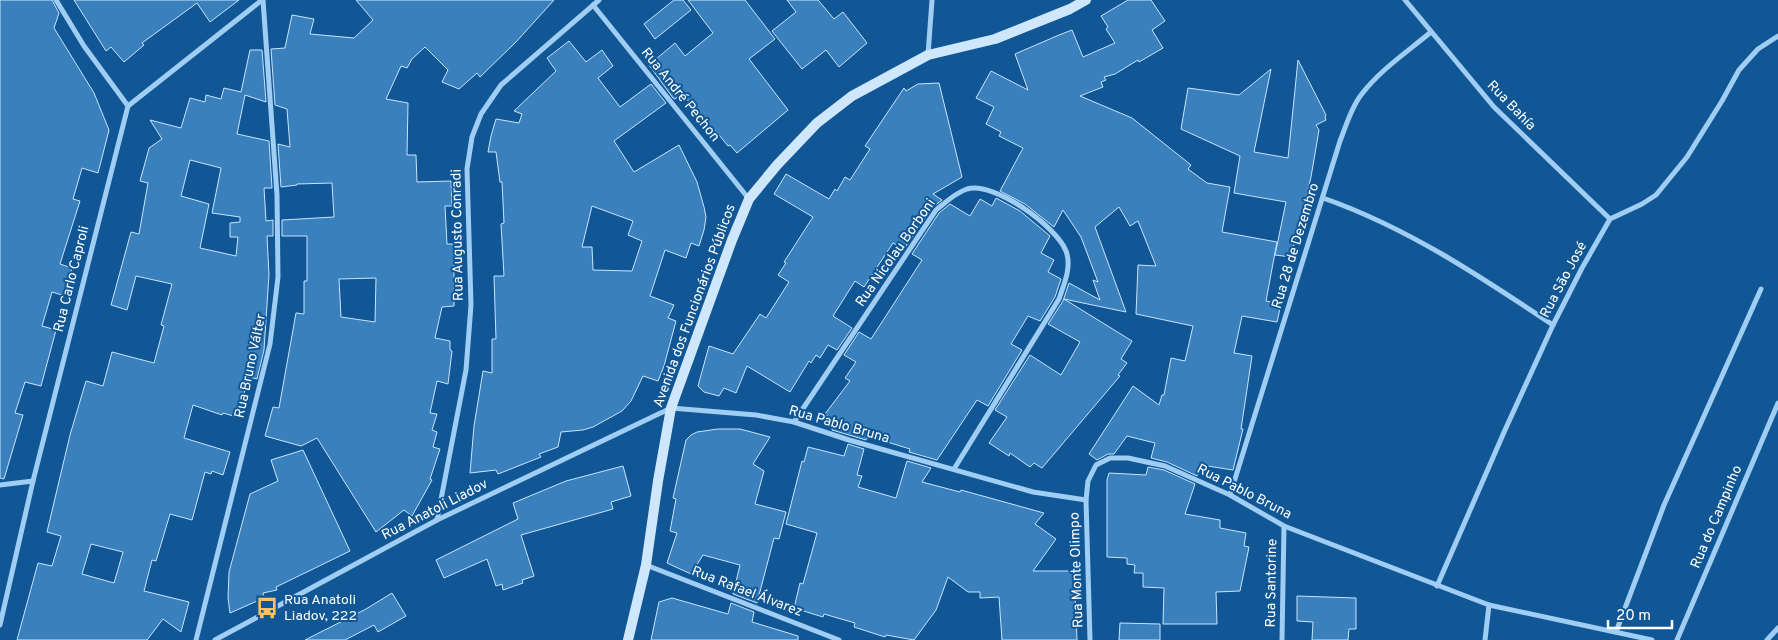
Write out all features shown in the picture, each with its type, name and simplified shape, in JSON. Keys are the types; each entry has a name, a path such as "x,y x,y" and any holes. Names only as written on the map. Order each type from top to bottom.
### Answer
{"street":[{"path":"56,0 84,46 128,106 263,0"},
{"name":"Rua Bruno Válter","path":"196,640 270,344 278,277 277,195 263,0"},
{"name":"Rua Augusto Conradi","path":"437,520 466,370 471,305 467,168 472,137 481,114 501,85 599,0"},
{"path":"928,55 932,0"},
{"name":"Avenida dos Funcionários Públicos","path":"628,640 646,565 671,408 732,240 749,199 777,165 817,122 852,96 928,55 995,39 1070,9 1086,0"},
{"name":"Rua Bahía","path":"1405,0 1494,107 1610,219"},
{"name":"Rua André Pechon","path":"593,5 749,199"},
{"name":"Rua 28 de Dezembro","path":"1230,495 1340,141 1360,96 1378,76 1431,32"},
{"path":"1610,219 1642,204 1656,195 1688,157 1739,70 1758,49 1778,36"},
{"name":"Rua Carlo Caproli","path":"0,625 33,481 128,106"},
{"name":"Rua Nicolau Borboni","path":"794,422 936,210 951,197 969,188 993,192 1029,210 1052,230 1066,252 1068,275 1059,299 954,469"},
{"path":"1323,198 1350,207 1415,238 1478,275 1553,325"},
{"name":"Rua São José","path":"1437,586 1553,325 1610,219"},
{"path":"1616,632 1664,505 1761,289"},
{"name":"Rua do Campinho","path":"1677,640 1778,402"},
{"name":"Rua Anatoli Liadov","path":"215,640 437,520 671,408"},
{"name":"Rua Pablo Bruna","path":"671,408 756,415 794,422 849,440 1033,492 1086,500 1088,481 1096,466 1110,458 1128,458 1165,466 1230,495 1284,526 1488,605 1652,640"},
{"path":"0,485 33,481"},
{"name":"Rua Monte Olimpo","path":"1086,500 1090,640"},
{"name":"Rua Santorine","path":"1282,640 1284,526"},
{"name":"Rua Rafael Álvarez","path":"646,565 840,640"},
{"path":"1485,640 1488,605"},
{"path":"1767,640 1778,628"}],"building":[{"path":"0,0 52,0 59,13 54,28 94,93 109,130 98,173 82,168 73,199 80,201 60,264 72,268 65,296 52,292 42,326 56,330 41,386 25,382 15,413 23,415 4,479 0,478"},
{"path":"74,0 239,0 210,22 197,3 142,43 144,45 124,62 111,47 106,51"},
{"path":"356,0 554,0 516,42 480,77 477,73 459,89 442,82 448,70 425,47 412,59 407,68 401,66 386,99 408,103 407,155 416,155 417,182 451,181 452,206 445,206 447,244 454,244 454,306 442,307 435,338 450,341 450,350 452,351 448,384 437,381 430,413 437,414 432,430 437,432 433,447 440,449 430,479 432,480 412,516 404,510 376,532 317,438 301,446 265,436 273,407 279,408 296,313 304,314 304,281 307,281 307,236 282,236 282,220 334,217 332,183 297,184 281,187 278,144 290,147 287,109 275,105 271,49 285,48 292,15 314,19 310,34 354,38 373,20","holes":["376,278 375,322 341,317 339,279"]},
{"path":"674,0 683,0 691,10 655,39 644,24"},
{"path":"688,0 745,0 775,39 749,59 788,110 737,153 730,145 728,146 715,130 713,132 682,93 675,99 673,98 649,65 675,43 685,56 713,33"},
{"path":"787,0 818,0 834,19 843,12 867,43 839,67 826,50 802,69 772,31 796,12"},
{"path":"1128,0 1151,0 1165,21 1152,30 1163,48 1115,74 1104,77 1106,80 1101,82 1103,87 1080,96 1132,118 1191,165 1188,169 1207,183 1230,187 1222,232 1277,242 1266,301 1281,304 1277,322 1242,316 1234,353 1252,356 1241,429 1243,429 1233,470 1201,465 1197,476 1167,462 1151,458 1155,443 1127,436 1114,454 1108,454 1097,460 1089,454 1133,386 1159,405 1162,395 1164,395 1171,358 1185,361 1193,326 1136,314 1138,265 1156,266 1138,221 1130,226 1119,207 1095,227 1126,312 1064,299 1132,341 1121,359 1127,363 1118,375 1120,376 1042,468 1034,463 1030,467 1010,453 1009,456 989,443 1007,417 995,410 1030,355 1061,375 1080,342 1048,324 1063,301 1069,283 1100,300 1093,280 1098,282 1081,237 1063,210 1054,227 1025,204 1000,191 1023,148 999,136 1001,132 986,124 994,107 976,98 991,71 1028,90 1015,54 1059,35 1072,30 1083,57 1115,43 1106,29 1108,27 1101,16"},
{"path":"569,41 586,62 602,50 613,66 598,78 620,107 651,84 666,103 614,141 634,172 679,145 697,182 706,217 704,230 699,246 691,243 686,258 665,250 650,296 674,305 668,318 676,321 658,381 643,376 631,401 622,411 593,427 561,432 558,447 539,454 541,457 498,474 496,470 470,473 474,426 483,371 492,373 492,339 496,339 494,276 504,276 501,224 504,223 502,182 500,182 496,152 488,152 496,119 519,123 522,114 514,111 556,71 547,58","holes":["592,206 633,221 628,235 642,241 632,271 593,270 592,247 582,247"]},
{"path":"250,50 262,50 266,102 245,95 237,134 269,141 272,188 264,188 266,221 273,220 273,236 267,236 269,275 264,350 257,379 249,377 237,417 223,413 222,415 193,405 184,438 230,452 223,475 212,471 211,474 205,472 192,520 170,514 156,561 152,560 144,591 189,602 181,632 163,619 147,640 17,640 38,563 52,566 61,536 47,532 70,435 86,381 103,386 112,352 154,363 164,326 161,325 172,284 136,276 127,310 111,305 131,232 139,234 148,183 140,181 149,148 162,139 150,120 181,128 190,98 205,102 206,95 221,99 224,88 241,92","holes":["190,160 221,168 212,213 240,217 240,222 230,223 230,237 238,237 236,256 200,248 209,204 181,196","91,544 123,552 114,583 82,574"]},
{"path":"1298,60 1326,115 1326,120 1316,125 1319,130 1311,177 1291,257 1275,255 1286,202 1234,193 1240,156 1181,129 1188,88 1239,95 1271,69 1254,152 1288,158"},
{"path":"939,83 962,177 933,194 942,200 932,208 904,249 893,243 864,287 855,281 833,316 852,328 837,350 828,345 820,358 816,355 811,363 809,361 790,392 747,366 736,393 724,388 719,396 704,392 698,386 709,346 733,354 760,314 766,318 789,282 778,275 786,263 784,262 813,217 774,194 786,174 829,199 835,189 837,191 845,177 850,180 870,149 865,146 904,88 906,91 918,84"},
{"path":"996,198 1020,211 1050,236 1041,253 1054,260 1048,272 1061,279 1055,297 1040,321 1028,316 1011,344 1022,350 988,406 977,400 937,460 909,452 910,449 868,436 866,440 832,430 834,421 825,414 850,381 845,378 856,362 844,355 859,332 871,339 922,260 912,254 939,213 950,204 970,216 980,199 992,206"},
{"path":"718,429 740,429 770,437 753,464 764,471 755,504 786,512 779,539 774,538 757,603 733,594 740,565 703,555 691,574 667,563 677,533 670,531 676,499 673,498 686,440 697,432"},
{"path":"848,444 864,449 857,475 862,476 858,487 896,498 907,461 931,468 922,482 960,492 961,490 1044,513 1035,524 1056,539 1033,571 1074,571 1077,640 1002,640 999,597 980,598 980,592 968,592 948,577 936,610 914,640 886,635 885,637 854,627 855,623 824,614 823,617 794,608 800,583 803,584 817,533 786,524 802,461 804,462 808,447 844,456"},
{"path":"303,450 350,551 276,587 277,590 263,593 264,598 230,613 228,598 229,572 250,494 278,481 271,460"},
{"path":"623,466 631,496 611,502 613,509 521,535 534,576 522,580 523,583 503,590 502,584 496,586 487,559 444,578 436,560 518,519 513,503 566,481"},
{"path":"1148,467 1164,470 1195,484 1185,514 1220,520 1220,528 1246,533 1244,546 1249,547 1240,591 1216,592 1217,624 1163,624 1164,588 1143,587 1143,573 1134,573 1135,565 1127,564 1127,558 1107,557 1107,480 1109,473 1146,475"},
{"path":"392,593 406,616 378,632 374,625 345,640 305,640 366,609"},
{"path":"1297,596 1356,598 1356,629 1349,629 1348,640 1312,640 1313,622 1297,621"},
{"path":"672,598 728,614 731,603 754,612 752,622 798,636 798,640 651,640 659,602"},
{"path":"1120,623 1160,624 1160,640 1119,640"}],"place":[{"name":"Rua Anatoli Liadov, 222","path":"267,608"}]}
